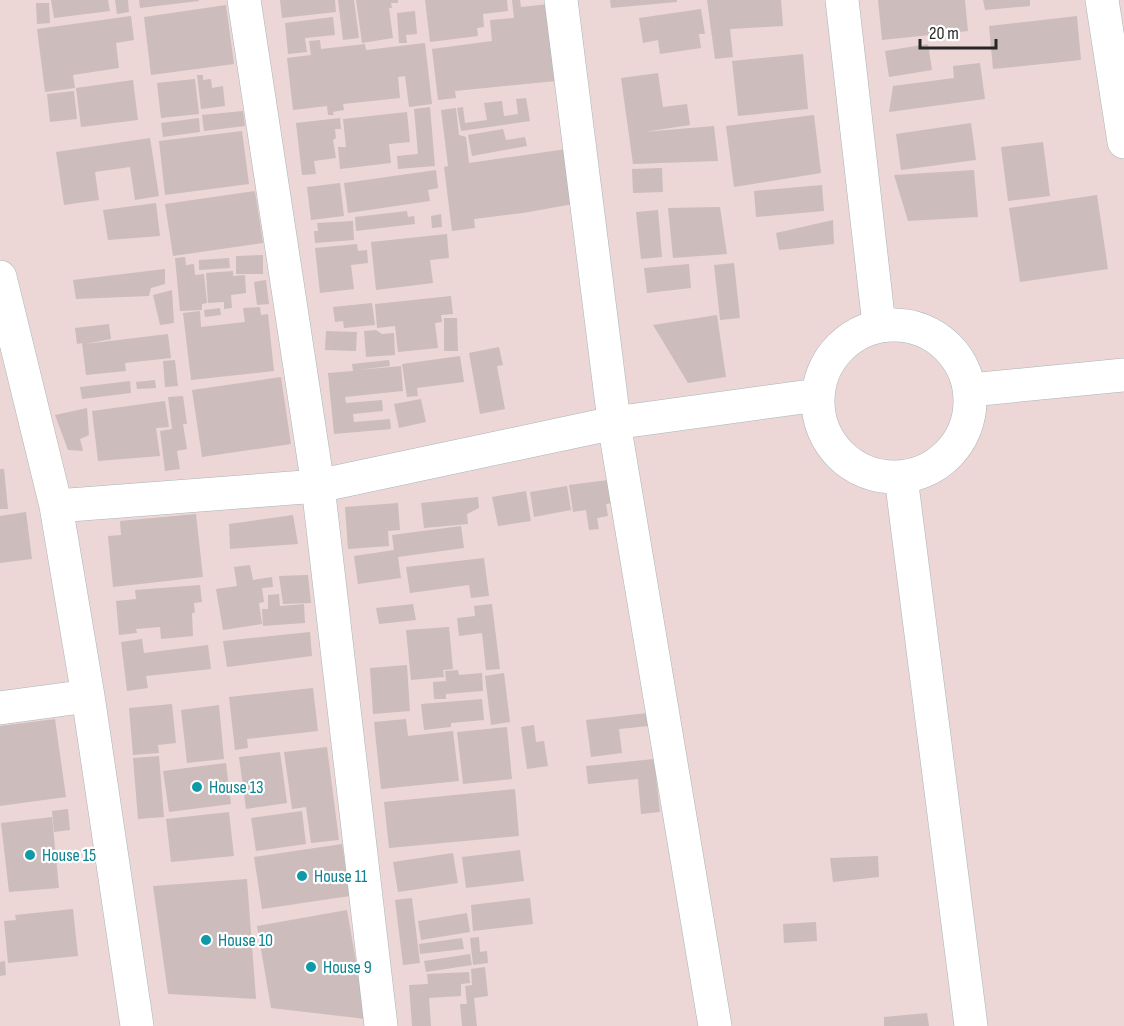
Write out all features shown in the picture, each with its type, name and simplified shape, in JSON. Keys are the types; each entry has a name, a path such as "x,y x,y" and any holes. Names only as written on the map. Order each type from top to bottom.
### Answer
{"street":[{"path":"244,0 318,486 381,1026"},
{"path":"561,0 614,423 715,1026"},
{"path":"842,0 879,325"},
{"path":"1102,0 1124,142"},
{"path":"0,277 7,334 56,506 88,696 136,1026"},
{"path":"879,325 905,325 929,333 949,347 963,367 970,390 970,415 961,438 946,457 925,471 902,477 880,476 860,469 842,457 829,440 820,420 818,395 824,371 837,350 857,334 879,325"},
{"path":"970,390 1124,375"},
{"path":"56,506 318,486 614,423 818,395"},
{"path":"902,477 971,1026"},
{"path":"0,708 88,696"}],"building":[{"path":"51,0 108,0 110,11 54,18"},
{"path":"115,0 128,0 129,12 117,14"},
{"path":"139,0 199,0 199,1 140,8"},
{"path":"280,0 335,0 336,12 282,18"},
{"path":"338,0 354,0 359,38 343,40"},
{"path":"356,0 398,0 398,3 391,3 392,8 389,8 393,38 362,43"},
{"path":"425,0 507,0 508,11 483,14 484,27 477,28 478,36 430,42"},
{"path":"512,0 520,0 521,7 558,3 566,80 455,91 456,98 438,100 432,49 492,41 490,20 514,18"},
{"path":"610,0 677,0 677,2 611,8"},
{"path":"707,0 781,0 783,26 730,29 733,57 715,59"},
{"path":"878,0 965,0 968,31 882,40"},
{"path":"983,0 1030,0 1030,6 985,10"},
{"path":"36,3 49,3 50,23 37,24"},
{"path":"226,5 234,64 151,75 144,17"},
{"path":"701,9 705,34 699,34 701,48 660,54 658,40 643,43 639,18"},
{"path":"415,11 417,34 406,35 407,43 399,43 397,13"},
{"path":"131,16 134,40 116,43 119,68 73,75 75,88 45,92 37,29"},
{"path":"1077,16 1081,60 993,69 989,26"},
{"path":"333,17 335,35 305,38 307,52 288,54 285,23"},
{"path":"320,40 321,49 365,44 366,50 425,43 432,104 409,107 405,76 398,77 400,98 343,104 344,110 333,112 334,115 328,115 327,106 293,110 287,58 311,55 309,41"},
{"path":"928,44 932,70 889,77 885,51"},
{"path":"803,54 808,109 738,116 732,61"},
{"path":"980,63 985,99 889,112 893,86 954,78 953,66"},
{"path":"658,73 663,107 687,104 690,125 644,132 714,126 718,161 633,164 621,78"},
{"path":"197,75 203,75 203,80 211,79 212,88 223,86 225,106 201,109"},
{"path":"195,79 199,114 161,118 157,83"},
{"path":"133,80 138,120 81,127 76,88"},
{"path":"74,91 77,119 50,122 47,94"},
{"path":"526,98 530,121 461,131 457,108 463,107 465,123 487,120 484,103 502,101 504,116 518,114 516,99"},
{"path":"430,107 435,166 398,169 397,156 418,154 414,109"},
{"path":"456,108 459,135 466,137 469,163 573,148 579,203 474,219 475,228 452,231 444,167 448,166 441,110"},
{"path":"243,111 245,126 204,131 202,115"},
{"path":"407,112 410,142 389,144 391,163 340,169 338,147 346,147 343,119"},
{"path":"814,115 821,173 734,187 726,126"},
{"path":"199,118 200,132 163,137 161,123"},
{"path":"340,118 341,129 335,129 336,138 333,140 336,158 314,161 316,174 302,175 296,123"},
{"path":"971,123 976,160 901,170 896,134"},
{"path":"503,129 506,140 525,137 527,146 472,156 468,135"},
{"path":"242,131 249,184 165,195 159,141"},
{"path":"150,138 159,196 135,200 130,167 95,172 99,200 64,205 56,152"},
{"path":"1043,142 1050,196 1008,201 1001,147"},
{"path":"662,168 663,192 633,193 632,169"},
{"path":"436,170 438,188 428,190 430,201 348,213 344,183"},
{"path":"974,170 978,217 908,221 894,175"},
{"path":"340,183 344,216 311,220 307,187"},
{"path":"822,185 824,211 756,217 754,191"},
{"path":"255,191 263,243 173,256 165,204"},
{"path":"1097,195 1108,269 1020,282 1009,208"},
{"path":"156,203 160,236 108,240 103,210"},
{"path":"720,207 727,254 673,258 668,208"},
{"path":"658,210 662,257 641,259 636,212"},
{"path":"407,211 408,217 414,216 415,224 356,231 355,217"},
{"path":"441,214 442,227 432,228 431,216"},
{"path":"833,220 834,244 779,250 776,233"},
{"path":"353,221 354,240 315,243 314,231 318,231 317,223"},
{"path":"447,234 449,258 430,260 433,283 376,290 371,242"},
{"path":"357,244 358,251 367,250 368,263 351,265 354,289 320,293 315,248"},
{"path":"263,255 263,274 236,274 236,256"},
{"path":"185,257 186,265 194,264 195,275 204,274 207,303 202,304 202,310 180,311 175,258"},
{"path":"229,258 230,268 199,270 199,260"},
{"path":"734,263 740,318 720,320 714,265"},
{"path":"689,264 691,288 647,293 644,268"},
{"path":"165,269 165,284 151,288 149,296 76,299 73,280"},
{"path":"233,271 233,276 245,275 246,293 231,295 232,308 224,309 224,302 208,303 206,273"},
{"path":"266,280 269,304 257,305 254,282"},
{"path":"172,290 174,323 160,325 153,295"},
{"path":"451,296 453,314 441,315 442,322 435,323 438,348 398,352 395,326 377,328 375,304"},
{"path":"372,303 375,325 344,328 343,321 335,322 333,307"},
{"path":"260,307 261,315 268,314 274,371 191,380 183,313 200,311 201,327 245,322 243,308"},
{"path":"220,308 221,315 205,317 204,310"},
{"path":"717,315 726,377 688,383 653,325"},
{"path":"444,318 457,318 458,351 444,351"},
{"path":"109,324 111,339 85,344 168,334 171,358 125,363 126,371 86,375 82,343 77,344 75,328"},
{"path":"376,330 382,334 394,333 395,355 366,357 364,331"},
{"path":"326,331 357,332 356,351 325,350"},
{"path":"499,347 503,365 497,366 505,409 480,414 469,353"},
{"path":"460,356 464,382 417,388 418,396 407,397 402,364"},
{"path":"175,360 178,386 165,387 163,361"},
{"path":"389,360 390,366 358,370 401,366 403,391 345,397 346,403 382,400 383,411 353,414 354,422 390,419 391,429 334,434 328,373 353,371 352,364"},
{"path":"281,377 291,444 202,457 192,390"},
{"path":"155,380 156,388 137,389 136,382"},
{"path":"130,381 131,393 82,399 80,387"},
{"path":"183,396 187,424 183,424 187,449 177,451 180,469 165,471 160,431 172,429 168,397"},
{"path":"421,399 426,422 399,428 394,404"},
{"path":"165,401 169,427 156,428 160,456 98,461 92,411"},
{"path":"87,408 89,435 80,439 83,451 68,450 55,415"},
{"path":"0,469 4,469 8,509 0,509"},
{"path":"616,479 619,502 606,504 608,516 597,518 599,529 589,530 586,510 573,512 569,485"},
{"path":"567,486 571,510 534,517 530,492"},
{"path":"526,491 531,521 498,526 492,497"},
{"path":"478,497 479,508 467,514 468,524 424,528 421,503"},
{"path":"398,503 400,530 388,531 389,546 348,549 345,507"},
{"path":"26,512 32,559 0,563 0,516"},
{"path":"196,514 203,577 113,587 108,536 121,535 120,521"},
{"path":"293,515 298,544 230,549 229,524"},
{"path":"461,526 464,548 398,557 401,578 358,584 354,556 394,550 392,535"},
{"path":"484,558 489,596 471,598 469,585 410,593 406,567"},
{"path":"250,565 253,580 272,577 273,587 262,588 264,602 259,603 262,624 223,630 216,589 237,586 234,567"},
{"path":"308,575 311,603 283,604 279,576"},
{"path":"200,585 202,602 194,603 193,636 161,639 160,627 136,629 137,633 119,635 116,601 136,599 135,590"},
{"path":"279,594 280,606 304,604 305,623 263,626 262,609 268,609 268,595"},
{"path":"413,604 416,620 379,624 376,608"},
{"path":"492,604 500,669 486,670 482,633 459,636 457,618 475,616 474,606"},
{"path":"449,627 453,669 443,670 444,677 411,680 406,630"},
{"path":"310,632 312,656 227,667 223,641"},
{"path":"142,639 144,653 208,645 211,669 146,676 148,688 127,691 121,642"},
{"path":"407,665 410,711 373,714 370,668"},
{"path":"458,670 459,675 482,673 483,691 446,694 446,699 434,699 433,682 446,681 445,671"},
{"path":"504,673 510,722 491,725 485,676"},
{"path":"313,688 318,731 247,739 248,748 235,750 229,697"},
{"path":"482,699 484,720 451,723 451,727 424,730 421,704"},
{"path":"172,704 176,743 158,745 159,753 133,755 129,708"},
{"path":"219,705 224,759 187,763 181,710"},
{"path":"647,713 649,726 619,729 622,753 591,757 586,720"},
{"path":"55,719 66,797 0,806 0,726"},
{"path":"406,719 408,736 453,731 459,781 381,789 374,722"},
{"path":"534,725 536,742 544,741 548,766 527,769 521,727"},
{"path":"507,727 512,779 463,784 457,732"},
{"path":"327,747 339,840 311,843 306,807 292,809 284,752"},
{"path":"280,752 287,803 246,809 239,757"},
{"path":"159,756 164,817 138,819 133,758"},
{"path":"654,759 660,812 641,814 638,779 588,784 586,766"},
{"name":"House 13","path":"226,763 231,804 169,812 163,771"},
{"path":"515,789 519,836 389,848 384,802"},
{"path":"68,809 70,830 54,832 52,811"},
{"path":"302,811 306,844 256,851 251,818"},
{"path":"229,812 234,856 171,862 166,819"},
{"name":"House 15","path":"52,817 59,888 9,892 1,823"},
{"name":"House 11","path":"342,844 350,896 262,909 254,857"},
{"path":"520,850 524,881 466,888 462,857"},
{"path":"453,853 458,883 398,892 393,862"},
{"path":"878,856 879,877 833,882 830,858"},
{"name":"House 10","path":"247,879 256,999 168,994 153,886"},
{"path":"412,898 420,963 403,965 395,900"},
{"path":"530,898 533,924 473,931 471,905"},
{"path":"73,909 78,956 8,963 4,921 16,920 15,915"},
{"name":"House 9","path":"347,910 366,1019 271,1008 257,926"},
{"path":"467,913 470,932 421,940 418,921"},
{"path":"816,922 817,941 784,943 783,924"},
{"path":"479,937 480,952 487,951 488,963 473,965 470,938"},
{"path":"462,938 464,949 420,954 419,944"},
{"path":"470,954 472,965 426,972 424,961"},
{"path":"5,961 6,975 0,976 0,962"},
{"path":"485,967 488,996 474,998 477,1026 462,1026 460,1004 467,1004 465,986 472,985 471,969"},
{"path":"469,972 470,983 461,984 461,996 429,998 431,1026 412,1026 409,985 428,984 427,974"},
{"path":"927,1013 929,1026 884,1026 884,1017"}],"place":[{"name":"House 13","path":"197,787"},
{"name":"House 15","path":"30,855"},
{"name":"House 11","path":"302,876"},
{"name":"House 10","path":"206,940"},
{"name":"House 9","path":"311,967"}]}
